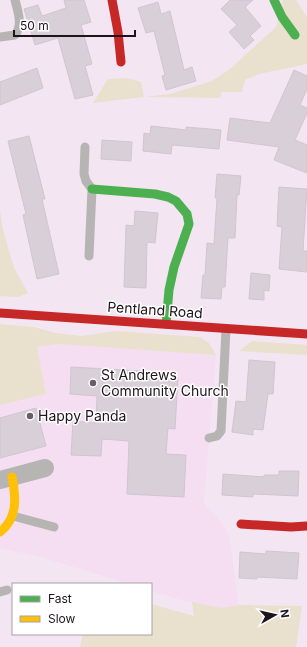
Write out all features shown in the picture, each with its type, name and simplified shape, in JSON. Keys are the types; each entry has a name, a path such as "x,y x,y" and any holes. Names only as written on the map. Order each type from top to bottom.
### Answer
{"street":[{"path":"112,0 118,32 121,62"},
{"path":"274,0 282,17 295,35"},
{"path":"92,189 155,194 168,197 176,201 187,214 189,224 174,267 169,290 166,324"},
{"name":"Pentland Road","path":"0,313 307,334"},
{"path":"0,532 13,516 15,505 16,493 6,478 45,468"},
{"path":"241,524 291,527 307,526"}],"lane":[{"path":"0,37 15,36 19,30 20,23 15,0"},
{"path":"85,147 84,174 86,182 92,189 89,256"},
{"path":"209,438 217,436 221,431 226,329"},
{"path":"13,516 54,527"}],"shaded area":[{"path":"283,0 296,0 307,17 307,64 259,74 245,80 242,92 222,92 220,98 144,97 170,94 212,81 230,69 276,27"},
{"path":"127,78 141,82 144,97 93,103 108,79"},
{"path":"0,210 3,230 14,268 28,293 18,297 0,296"},
{"path":"0,324 34,327 56,333 81,336 116,331 200,337 209,343 216,355 58,344 37,347 46,394 0,405"},
{"path":"252,341 307,345 307,355 239,351"},
{"path":"58,344 216,355 204,503 226,528 230,541 239,605 222,608 184,601 152,591 152,583 126,583 44,558 0,548 0,405 46,394 37,347"},
{"path":"192,602 222,608 239,605 302,606 296,647 80,647 83,635 152,635 152,604 194,616"}],"building":[{"path":"64,0 84,0 91,22 81,25 92,64 85,66 93,95 75,99 58,38 35,45 24,9 38,5 42,16 66,8"},
{"path":"230,0 253,0 245,7 261,26 250,36 254,40 244,49 229,32 237,25 221,9"},
{"path":"158,2 161,14 170,11 184,70 192,67 196,81 166,90 162,76 165,75 154,31 146,33 138,8"},
{"path":"37,68 43,88 0,105 0,82"},
{"path":"294,70 307,76 307,89 300,105 307,108 307,113 295,140 307,145 307,173 274,160 279,147 227,140 230,118 270,123"},
{"path":"151,126 186,130 186,127 221,130 219,149 172,145 171,154 143,151 144,133 150,134"},
{"path":"29,136 45,199 42,199 59,274 37,279 23,215 26,214 8,141"},
{"path":"102,140 132,142 131,161 101,159"},
{"path":"217,174 241,176 239,195 237,195 235,238 228,238 225,287 222,287 221,299 201,298 203,275 205,275 207,243 214,244"},
{"path":"279,187 307,189 303,251 307,251 307,272 279,269 282,227 277,226"},
{"path":"135,211 158,213 155,243 147,242 146,288 124,287 126,225 134,226"},
{"path":"251,273 270,275 269,291 264,290 264,300 249,299"},
{"path":"249,360 275,362 273,394 268,394 263,430 253,429 253,435 232,432 236,401 246,402"},
{"path":"71,367 143,371 143,376 178,378 175,429 168,428 166,454 186,455 184,497 127,494 129,441 102,439 101,456 71,455 73,421 96,423 97,396 70,394"},
{"path":"36,408 46,446 0,458 0,418"},
{"path":"279,471 299,471 298,496 253,494 253,497 222,495 223,474 264,477 264,475 279,475"},
{"path":"266,551 299,553 297,579 257,577 257,579 239,578 240,552 266,554"}],"traffic: fast":[{"path":"274,0 282,17 295,35"},
{"path":"92,189 155,194 168,197 176,201 187,214 189,224 174,267 169,290 166,324"}],"traffic: slow":[{"path":"0,532 6,526 13,514 15,500 12,477"}],"traffic: jam":[{"path":"112,0 118,32 121,62"},
{"path":"0,313 307,334"},
{"path":"241,524 291,527 307,526"}],"place":[{"name":"St Andrews Community Church","path":"93,383"},
{"name":"Happy Panda","path":"30,416"}]}
